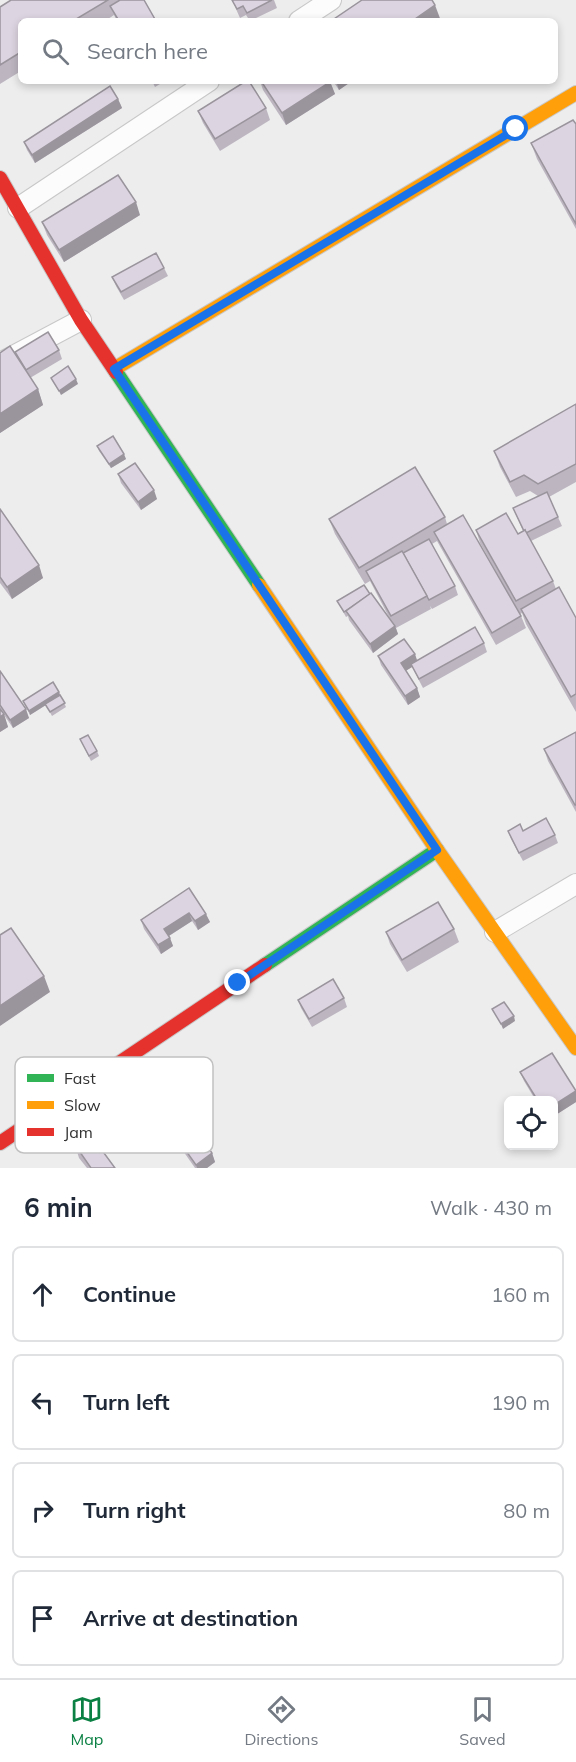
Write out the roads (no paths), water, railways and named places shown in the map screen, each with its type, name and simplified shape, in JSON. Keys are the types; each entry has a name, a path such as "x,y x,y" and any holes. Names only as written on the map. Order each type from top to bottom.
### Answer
{"street":[{"path":"304,18 331,0"},
{"path":"18,208 204,84"},
{"path":"114,369 576,93"},
{"path":"0,178 81,320 437,850 576,1048"},
{"path":"0,363 81,320"},
{"path":"128,1057 437,850"},
{"path":"495,932 576,884"},
{"path":"0,1143 15,1133"}]}
